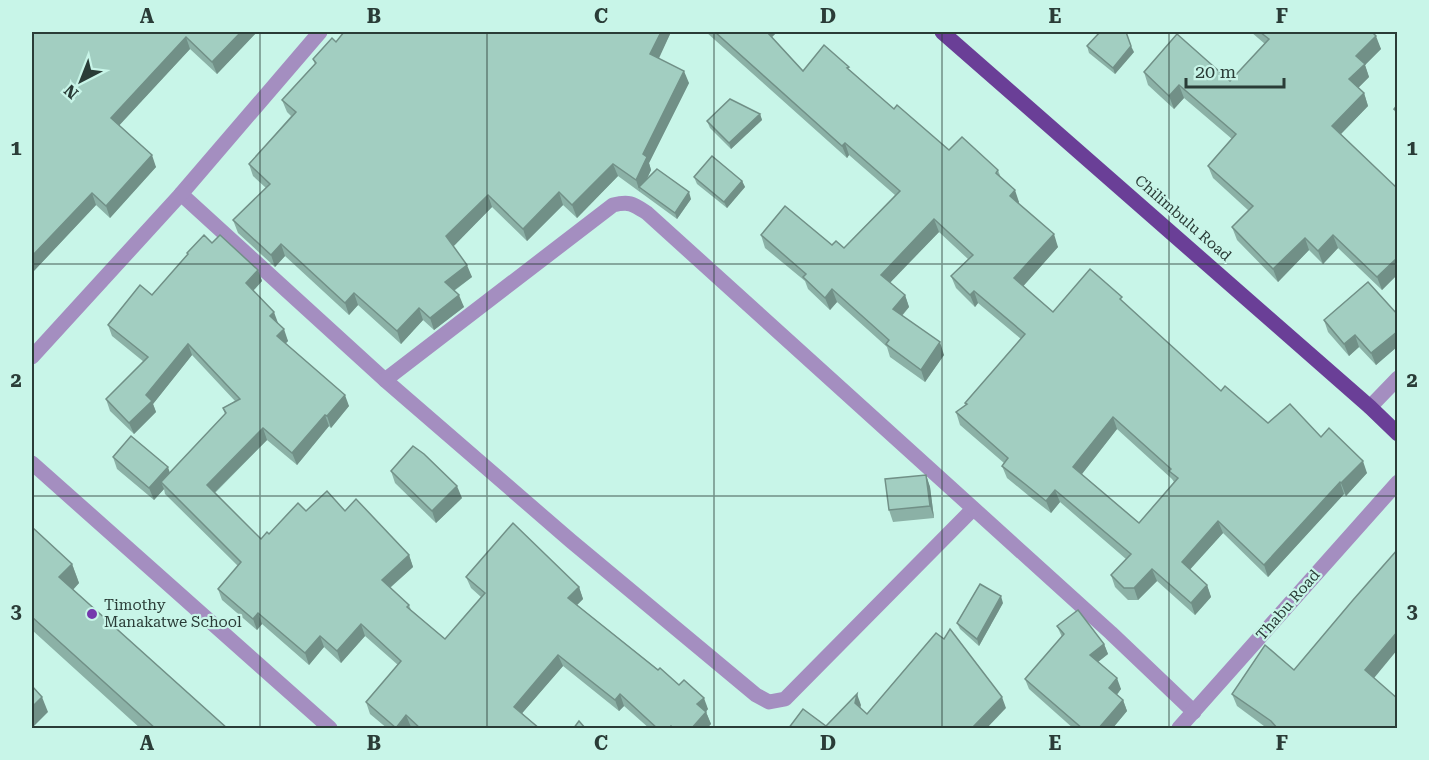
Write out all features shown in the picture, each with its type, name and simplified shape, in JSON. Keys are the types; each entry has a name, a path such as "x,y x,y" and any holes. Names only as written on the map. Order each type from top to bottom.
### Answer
{"main road":[{"name":"Chilimbulu Road","path":"942,32 1398,434"}],"street":[{"path":"32,357 180,194 320,32"},
{"path":"180,194 385,380 580,549 756,695 769,702 785,699 974,509"},
{"path":"385,380 613,206 624,203 634,204 647,213 1111,633 1194,712"},
{"path":"1370,407 1398,378"},
{"path":"32,463 330,729"},
{"name":"Thabu Road","path":"1179,729 1398,482"}],"building":[{"path":"32,32 241,32 212,62 186,37 111,118 152,155 106,206 92,193 32,256"},
{"path":"344,32 661,32 650,54 684,71 643,154 647,157 636,180 613,164 572,205 559,192 523,229 488,195 446,236 467,265 445,282 459,295 430,318 419,308 397,331 354,293 345,303 281,244 271,255 233,220 270,184 249,164 296,112 282,100 316,63 313,59 332,38 336,42"},
{"path":"715,32 767,32 803,71 824,45 894,109 897,105 949,150 962,137 998,170 996,173 1015,190 1010,196 1054,234 1014,278 1053,312 1090,269 1221,391 1225,386 1268,423 1290,404 1321,437 1329,428 1363,461 1340,482 1264,565 1218,521 1182,562 1207,585 1191,603 1152,569 1134,588 1124,588 1111,575 1131,554 1055,490 1046,501 1002,466 1008,458 956,412 967,404 965,403 1025,334 974,291 970,295 951,276 973,255 934,219 881,275 905,295 893,309 940,342 921,370 886,344 889,340 832,289 825,298 803,277 806,274 761,235 785,206 832,245 836,241 844,248 900,191 845,143 842,146","holes":["1113,417 1171,469 1169,471 1178,478 1139,523 1073,467"]},
{"path":"1100,32 1126,32 1131,46 1113,68 1087,46"},
{"path":"1260,32 1372,32 1376,36 1356,56 1365,64 1349,79 1364,93 1332,126 1398,189 1398,257 1377,277 1333,235 1318,251 1305,238 1273,269 1232,227 1253,206 1208,166 1236,134 1179,85 1169,96 1144,72 1177,34 1230,81 1269,39"},
{"path":"730,99 760,114 729,143 707,121"},
{"path":"712,156 742,181 724,202 694,177"},
{"path":"657,169 689,192 675,213 639,187"},
{"path":"204,235 212,243 220,235 258,270 246,283 274,312 270,316 284,329 277,336 345,395 292,453 263,428 207,485 261,539 267,532 269,534 298,503 306,511 327,491 345,511 356,499 409,555 382,580 409,605 407,607 445,639 485,593 466,577 513,523 579,587 568,598 658,670 660,668 679,685 684,680 704,698 697,704 706,712 691,729 673,729 671,726 669,729 658,729 620,694 615,700 558,655 514,707 540,729 421,729 406,715 396,728 366,702 401,661 361,624 337,651 320,636 305,653 258,613 253,619 218,589 241,562 161,482 226,413 223,408 240,399 188,344 146,395 152,401 129,423 106,399 148,357 108,325 140,285 152,295"},
{"path":"1368,282 1398,315 1398,331 1371,353 1355,335 1344,344 1324,320"},
{"path":"131,436 168,467 149,488 113,457"},
{"path":"413,446 457,486 432,511 391,471"},
{"path":"926,475 930,506 889,510 885,479"},
{"path":"32,527 72,564 59,577 228,729 156,729 32,617"},
{"path":"1398,549 1398,631 1365,670 1398,699 1398,729 1278,729 1271,721 1232,694 1265,645 1294,670"},
{"path":"980,584 1001,596 977,639 957,623"},
{"path":"1078,610 1104,644 1090,655 1117,678 1109,688 1123,700 1098,729 1083,729 1025,679 1064,634 1057,626"},
{"path":"950,629 1002,697 971,729 788,729 803,709 826,726 857,694 855,703 867,714 936,633 944,639"},
{"path":"32,686 42,697 32,707"},
{"path":"579,721 586,729 573,729"}],"place":[{"name":"Timothy Manakatwe School","path":"92,614"}]}
